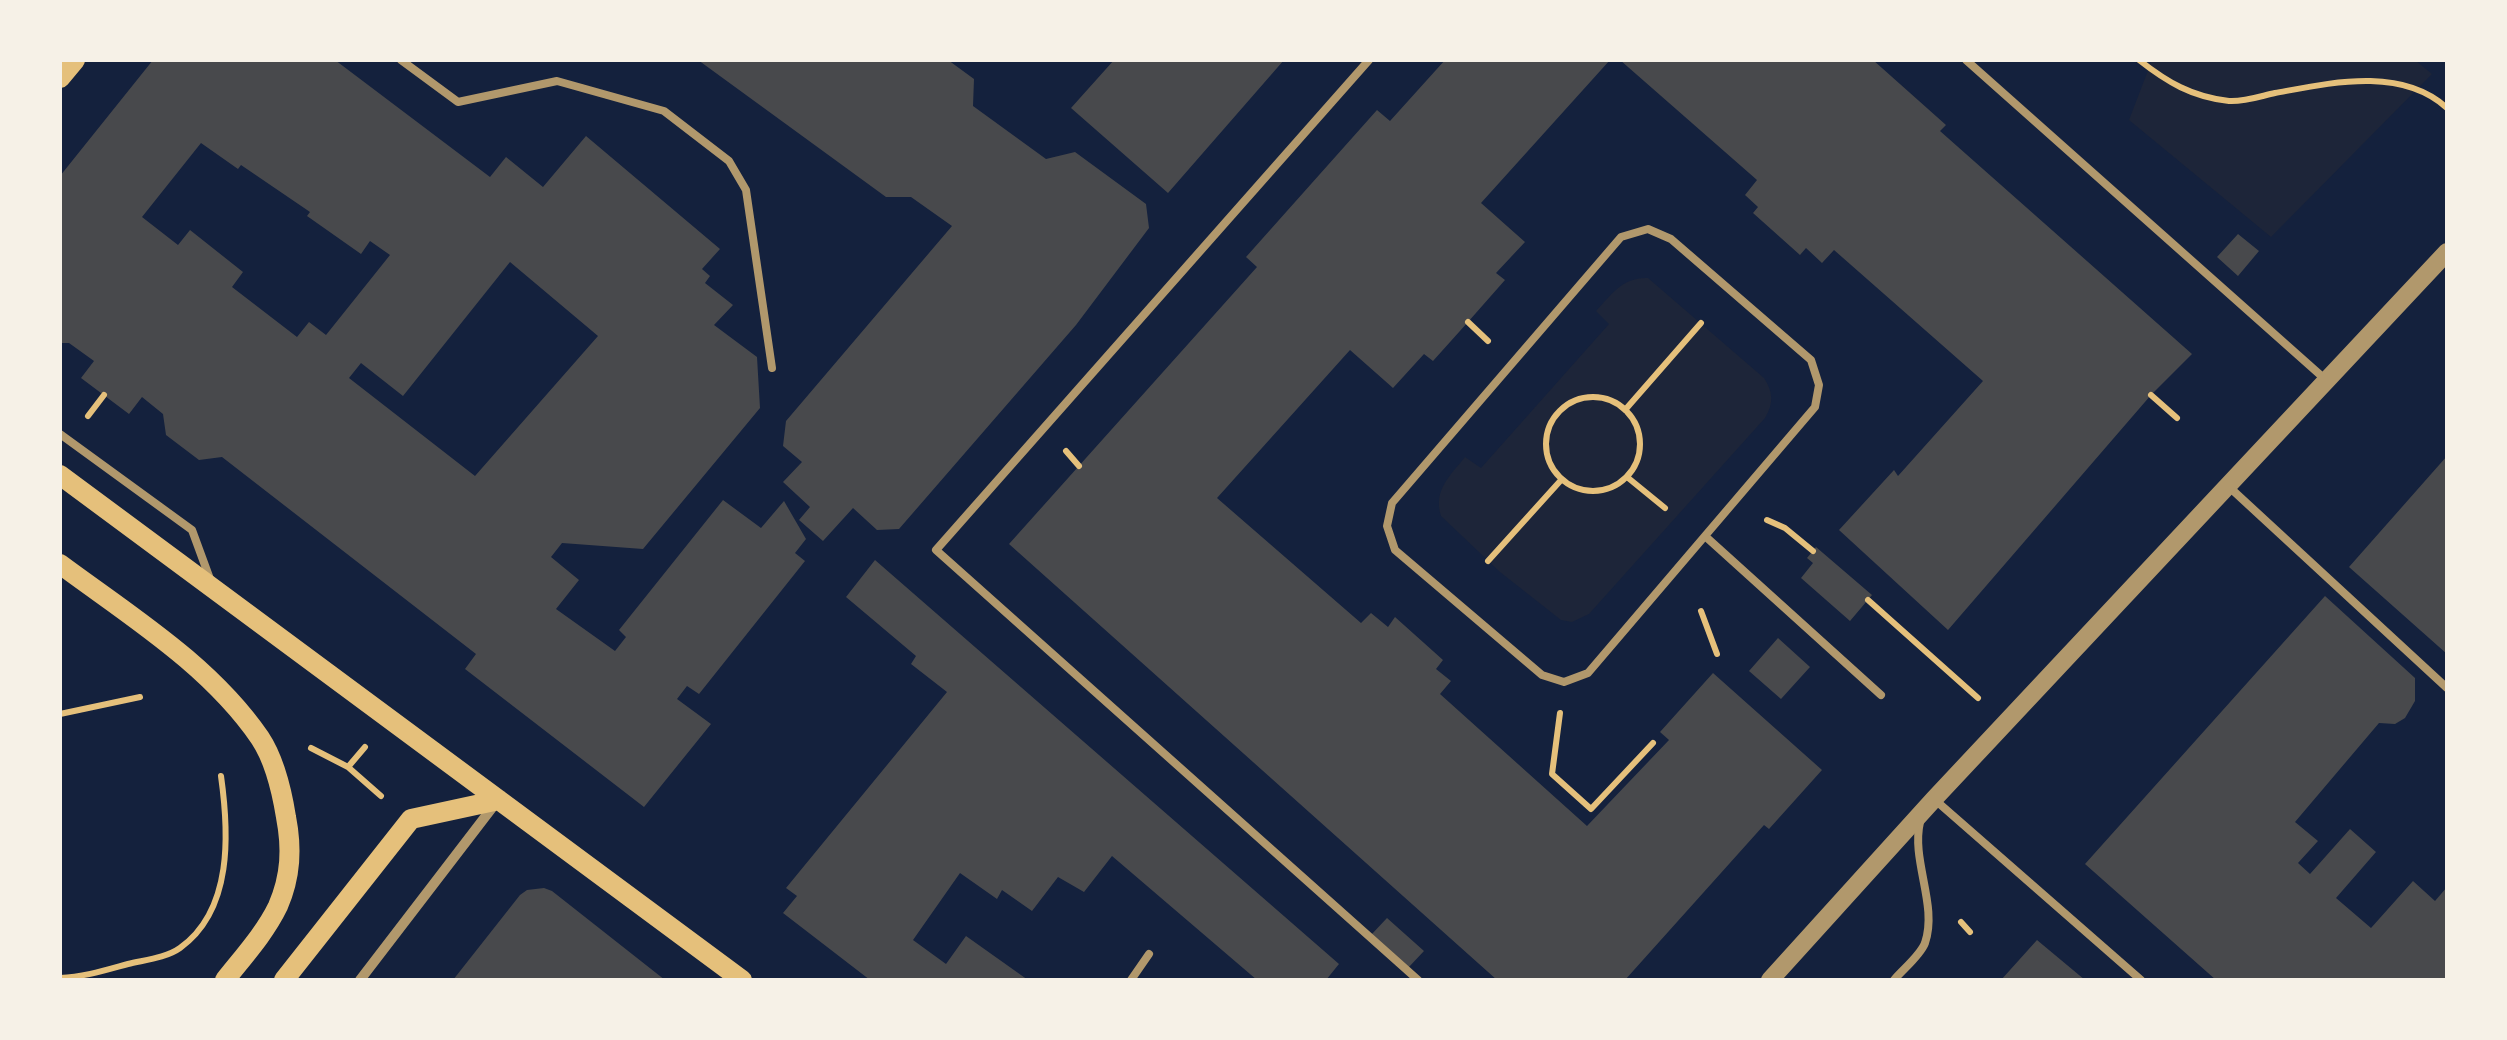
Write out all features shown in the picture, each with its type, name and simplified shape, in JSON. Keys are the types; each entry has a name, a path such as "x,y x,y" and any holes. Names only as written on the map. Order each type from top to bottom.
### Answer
{"main road":[{"path":"60,78 75,60"},
{"path":"60,475 742,980"},
{"path":"60,564 201,671 262,741 284,801 291,845 288,879 263,932 225,980"},
{"path":"284,980 411,819 499,800"}],"street":[{"path":"1770,980 2447,252"},
{"path":"360,980 499,800"}],"lane":[{"path":"401,60 458,102 558,81 664,111 729,161 746,190 772,368"},
{"path":"1368,60 936,550 1418,980"},
{"path":"1966,60 2326,380"},
{"path":"1648,230 1671,239 1811,360 1819,385 1815,407 1588,673 1564,682 1542,675 1395,550 1387,526 1392,504 1621,237 1648,230"},
{"path":"60,434 192,530 213,588"},
{"path":"2227,485 2447,688"},
{"path":"1705,536 1882,695"},
{"path":"1894,980 1924,946 1928,926 1916,840 1928,806 2141,980"},
{"path":"1130,980 1149,954"}],"path":[{"path":"2139,60 2172,86 2233,102 2314,86 2369,81 2400,83 2447,108"},
{"path":"1468,322 1493,346"},
{"path":"1626,410 1701,322"},
{"path":"2150,395 2176,418"},
{"path":"1584,398 1599,398 1626,410 1634,422 1640,450 1627,477 1602,491 1574,486 1562,478 1547,454 1550,425 1559,412 1584,398"},
{"path":"1627,477 1664,508"},
{"path":"1488,561 1562,478"},
{"path":"1767,520 1785,528 1813,552"},
{"path":"1868,600 2006,722"},
{"path":"1702,611 1718,654"},
{"path":"1564,682 1552,774 1591,810 1653,743"},
{"path":"60,714 140,697"},
{"path":"301,743 348,767 388,802"},
{"path":"348,767 366,746"},
{"path":"60,978 98,973 178,950 198,931 213,906 222,878 227,820 221,776"}],"shaded area":[{"path":"2152,60 2415,60 2432,74 2271,237 2129,120"},
{"path":"1648,278 1764,378 1771,393 1770,407 1765,418 1589,614 1572,622 1561,620 1500,572 1441,516 1439,498 1465,457 1481,468 1609,324 1596,311 1613,293 1632,280"}],"building":[{"path":"153,60 335,60 490,177 506,157 543,187 586,136 720,249 702,269 710,276 705,283 733,305 714,325 757,357 760,408 643,549 562,543 551,557 579,580 556,609 615,651 626,637 619,630 723,500 761,528 784,501 806,539 795,553 805,561 699,694 687,686 677,699 711,724 644,807 465,669 476,654 222,457 199,460 166,435 163,414 142,397 129,414 81,378 94,361 69,343 60,343 60,176","holes":["201,143 310,212 307,216 361,254 370,241 390,255 326,335 309,322 297,337 232,287 243,272 190,230 178,245 142,217","510,262 598,336 475,476 349,378 361,363 403,396"]},
{"path":"698,60 948,60 974,79 973,106 1046,159 1075,152 1146,204 1149,228 1076,325 899,529 877,530 853,508 823,541 799,520 810,507 783,482 802,462 783,446 786,421 952,226 911,197 886,197"},
{"path":"1114,60 1284,60 1168,193 1071,108"},
{"path":"1445,60 1610,60 1481,203 1525,242 1496,273 1505,280 1468,322 1433,361 1424,354 1393,388 1350,350 1217,498 1361,623 1371,613 1388,627 1395,617 1443,660 1436,669 1451,681 1440,694 1587,826 1669,740 1660,732 1713,673 1822,770 1769,829 1764,825 1625,980 1497,980 1009,544 1257,267 1246,257 1377,110 1390,121"},
{"path":"1620,60 1873,60 1946,125 1940,131 2192,354 2151,395 1948,630 1839,530 1894,470 1898,476 1983,381 1834,250 1822,263 1806,248 1800,255 1753,213 1758,207 1745,195 1757,180"},
{"path":"2238,234 2259,251 2238,276 2217,257"},
{"path":"2447,456 2447,654 2349,567"},
{"path":"1816,547 1872,595 1850,621 1801,578 1813,563 1807,558"},
{"path":"875,560 1339,964 1326,980 1257,980 1112,856 1084,892 1058,877 1032,911 1002,890 997,899 960,873 913,940 946,964 966,936 1028,980 870,980 783,913 797,896 786,888 947,692 911,664 916,656 846,597"},
{"path":"2325,596 2415,678 2415,701 2405,718 2395,724 2379,723 2295,822 2318,841 2298,863 2310,874 2350,829 2376,852 2336,898 2371,928 2413,881 2435,901 2447,887 2447,980 2216,980 2085,864"},
{"path":"1778,638 1810,667 1781,699 1749,671"},
{"path":"544,888 665,980 453,980 520,895"},
{"path":"1387,918 1424,951 1408,968 1371,935"},
{"path":"2037,940 2085,980 2001,980"}]}
